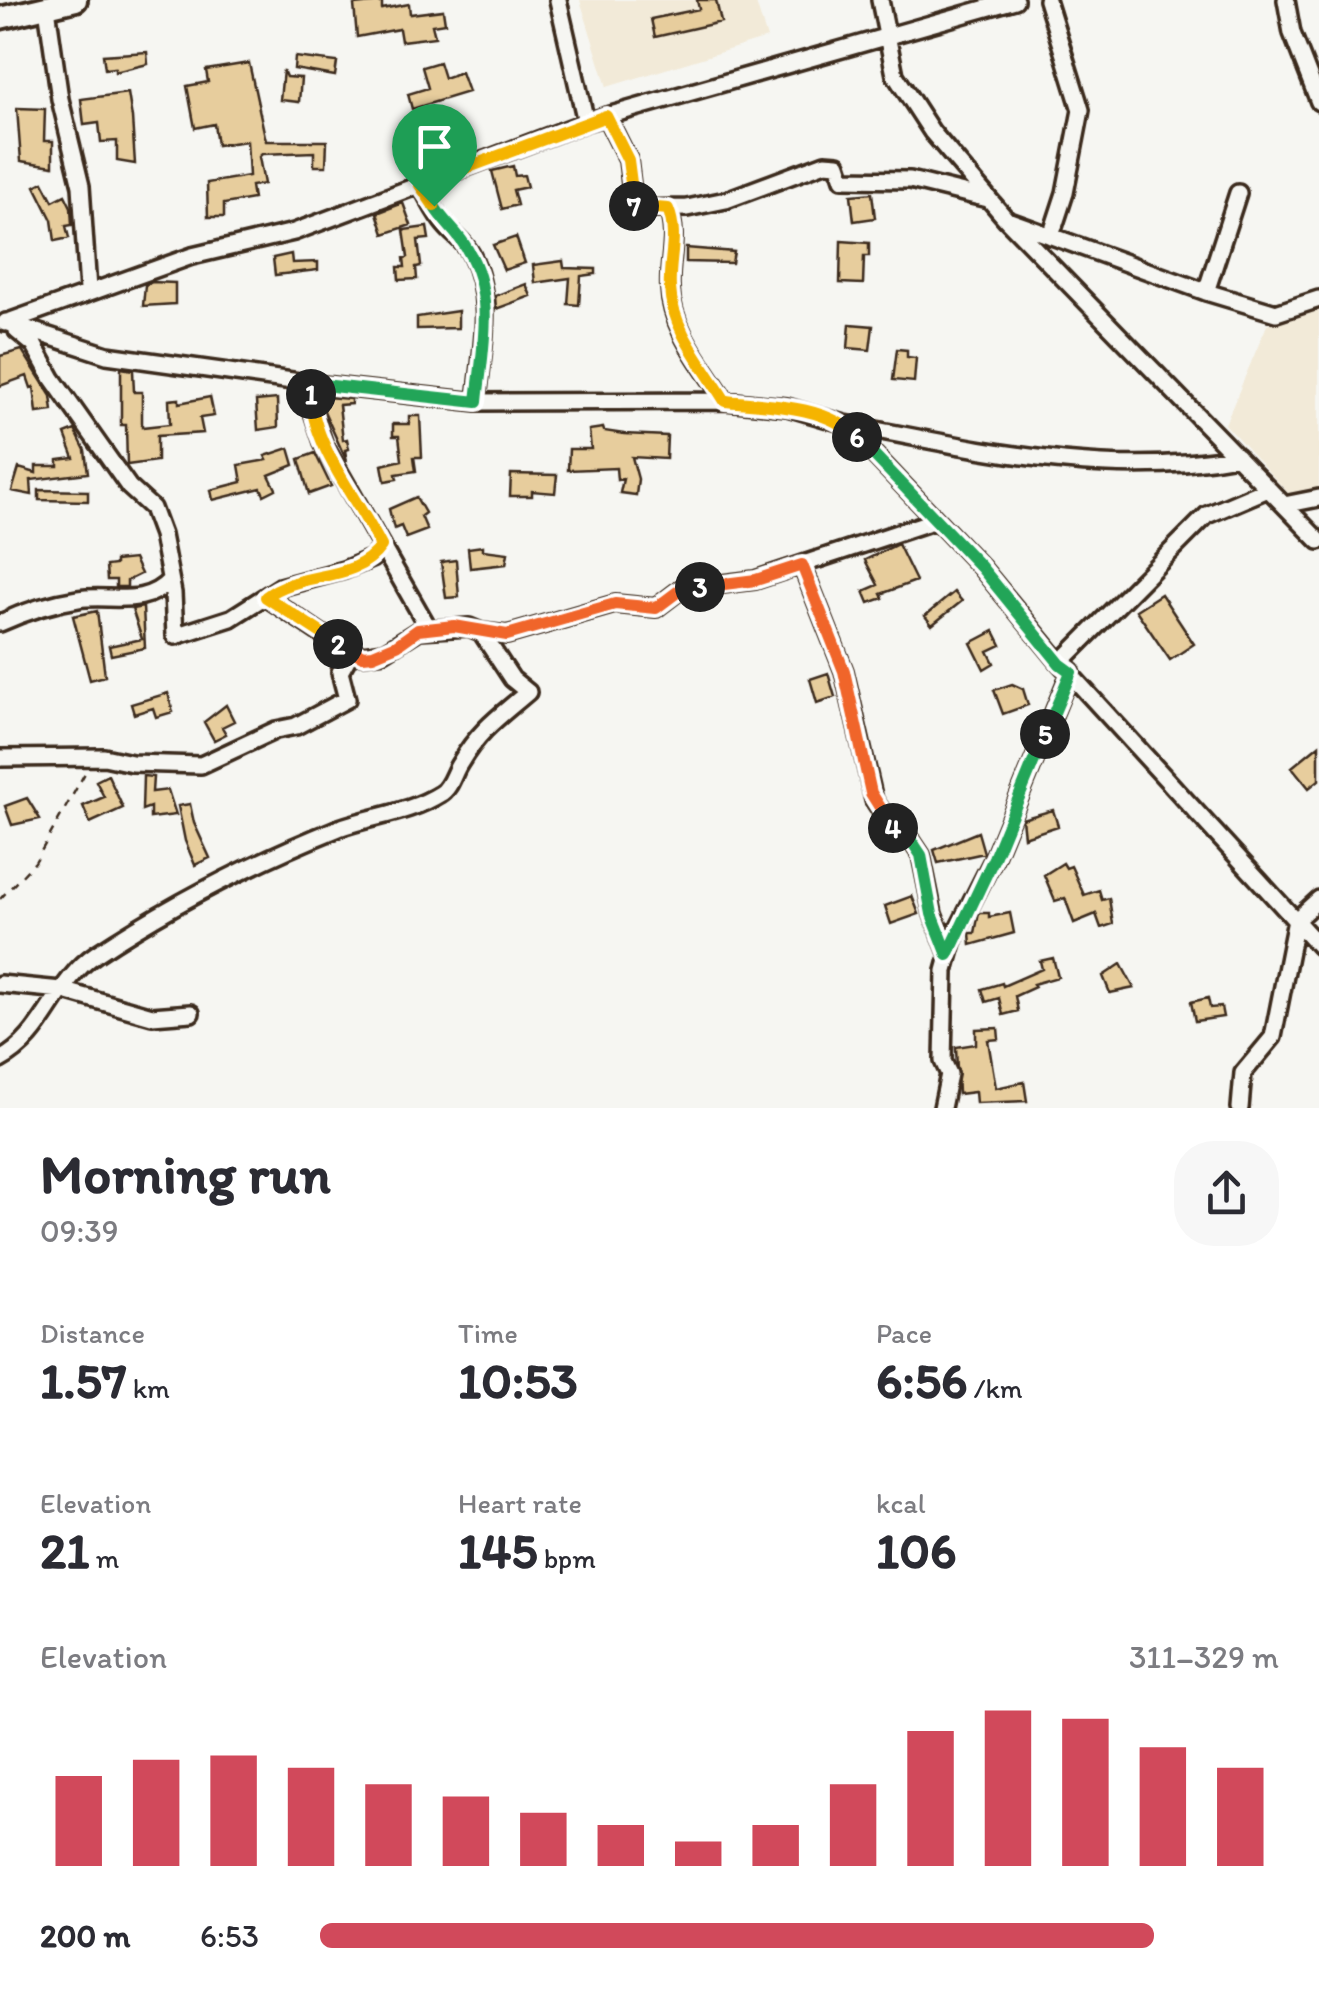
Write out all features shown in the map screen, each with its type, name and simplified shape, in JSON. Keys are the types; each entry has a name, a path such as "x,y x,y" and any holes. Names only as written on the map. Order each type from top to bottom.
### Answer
{"main road":[{"path":"0,18 76,0"}],"street":[{"path":"558,0 586,122"},
{"path":"880,0 895,75 911,104 988,199 1319,541"},
{"path":"3,323 192,256 294,232 586,122 1014,0"},
{"path":"1048,0 1081,110 1051,236"},
{"path":"1286,0 1292,33 1319,102"},
{"path":"46,8 60,100 82,186 88,290"},
{"path":"606,116 628,160 634,209 668,209 726,200 825,164 838,164 843,179 910,180 988,199"},
{"path":"420,185 444,224 460,236 482,282 485,331 477,402"},
{"path":"1206,292 1238,193"},
{"path":"668,209 673,220 670,287 676,322 725,401"},
{"path":"1006,219 1206,292 1276,313 1319,299"},
{"path":"3,323 107,355 477,402 725,401 787,407 845,424 1030,458 1127,465 1204,462 1237,456"},
{"path":"3,323 34,345 52,378 128,487 152,508 162,535 175,636 231,618 280,587 373,558 381,546"},
{"path":"314,384 311,406 324,445 429,629"},
{"path":"845,424 933,521 981,567 1066,668 1319,946"},
{"path":"942,1108 949,1074 943,1061 948,955 994,858 1066,668 1207,515 1268,489"},
{"path":"1284,505 1319,498"},
{"path":"266,597 352,651 373,655 397,645 410,632 469,627 507,635 615,604 656,608 680,590 756,580 933,521"},
{"path":"802,565 844,671 874,800 894,830 911,840 921,855 932,914 948,955"},
{"path":"0,623 80,598 132,600 163,588 170,580"},
{"path":"0,1060 14,1053 34,1033 61,990 91,958 187,896 344,826 386,815 446,791 481,731 500,711 528,692 512,679 481,632"},
{"path":"0,758 201,764 276,730 296,726 346,699 340,672 352,651"},
{"path":"1240,1108 1242,1073 1273,1037 1296,920 1319,899"},
{"path":"0,984 61,990 152,1016 191,1013"}],"path":[{"path":"0,899 36,862 92,759"}],"shaded area":[{"path":"580,0 755,0 767,38 607,87"},
{"path":"1319,301 1319,491 1288,493 1225,424 1267,325"}],"building":[{"path":"697,0 716,0 721,22 655,37 651,19 699,9"},
{"path":"382,2 382,9 409,4 410,14 443,10 445,23 432,25 435,37 401,41 399,29 357,37 354,5"},
{"path":"147,52 148,64 115,72 115,68 105,69 103,55"},
{"path":"295,57 337,62 335,76 294,69"},
{"path":"439,62 444,78 461,72 468,92 412,109 408,94 428,88 422,67"},
{"path":"249,63 266,141 327,141 326,166 314,166 314,152 262,154 259,157 264,184 251,186 253,199 224,204 224,217 208,217 207,183 249,176 247,141 217,145 214,124 195,128 187,86 208,82 206,70"},
{"path":"283,70 286,77 301,78 299,102 280,100"},
{"path":"128,93 135,164 117,161 117,141 101,142 99,123 84,125 81,99"},
{"path":"17,108 45,109 44,141 53,141 53,166 21,161"},
{"path":"513,166 515,176 524,175 527,187 513,190 517,205 502,209 492,171"},
{"path":"43,182 53,201 65,195 71,207 72,225 66,226 69,238 55,241 52,220 35,186"},
{"path":"872,193 875,218 854,221 851,195"},
{"path":"403,203 411,225 384,234 377,213"},
{"path":"427,227 429,239 418,240 421,266 416,267 417,279 399,280 398,267 405,267 404,258 408,257 404,230"},
{"path":"516,237 525,263 504,270 493,245"},
{"path":"841,241 869,243 869,256 864,256 863,284 840,283"},
{"path":"686,248 734,252 732,263 686,262"},
{"path":"291,254 292,263 318,262 318,270 275,275 273,258"},
{"path":"563,261 564,268 596,269 596,274 581,276 579,305 568,304 570,278 535,283 533,265"},
{"path":"175,283 175,304 143,306 145,285"},
{"path":"526,284 531,296 496,309 495,296"},
{"path":"458,311 458,328 417,329 417,317"},
{"path":"850,324 873,326 870,350 848,348"},
{"path":"897,349 907,350 907,357 916,358 914,382 893,380"},
{"path":"22,350 51,396 53,411 37,413 34,387 31,388 27,376 0,386 0,356"},
{"path":"121,368 133,370 134,392 142,392 142,427 170,424 169,400 179,399 179,403 210,397 214,416 200,418 203,433 157,436 157,461 127,465 126,425 121,425"},
{"path":"326,397 351,399 351,404 339,405 343,440 347,439 349,449 345,450 347,462 324,411"},
{"path":"277,399 278,427 258,430 256,401"},
{"path":"409,416 420,416 422,457 414,457 416,471 396,474 397,479 385,481 382,465 402,460 393,424 409,424"},
{"path":"603,428 624,434 667,436 666,459 632,457 638,479 636,495 620,493 623,479 617,480 616,468 568,470 569,449 591,449 589,430"},
{"path":"75,430 85,450 88,473 31,480 32,495 12,491 19,468 36,473 36,466 58,466 58,460 74,458 65,434"},
{"path":"289,448 294,465 269,475 276,489 264,495 261,488 213,500 211,490 242,482 239,465 267,460 265,456"},
{"path":"315,453 331,486 309,494 299,459"},
{"path":"511,474 557,475 555,493 532,491 532,496 510,496"},
{"path":"39,490 88,491 88,501 39,500"},
{"path":"416,497 425,513 421,516 427,530 406,538 401,526 394,529 389,509"},
{"path":"898,544 916,581 881,594 883,598 869,603 864,591 878,585 865,560"},
{"path":"483,546 483,550 508,553 506,564 470,568 468,548"},
{"path":"134,559 141,574 127,581 127,587 116,587 116,580 107,580 106,566"},
{"path":"456,560 459,597 446,598 441,562"},
{"path":"954,592 962,601 932,625 925,616"},
{"path":"1161,594 1194,644 1170,660 1136,610"},
{"path":"143,607 145,648 111,655 109,646 142,639 132,609"},
{"path":"97,611 105,676 90,680 73,616"},
{"path":"994,631 1001,645 988,651 994,663 984,669 971,643"},
{"path":"828,673 835,697 817,703 810,679"},
{"path":"1012,684 1023,689 1028,705 1003,714 994,690"},
{"path":"168,693 173,712 156,717 153,708 134,714 131,704"},
{"path":"226,705 234,721 222,727 226,734 214,740 204,722"},
{"path":"1319,745 1319,780 1309,788 1292,767"},
{"path":"108,775 123,808 90,823 83,806 104,797 96,781"},
{"path":"143,776 153,777 152,792 168,790 176,815 150,818 150,807 142,810"},
{"path":"27,798 40,819 12,825 5,806"},
{"path":"190,804 210,858 195,865 178,806"},
{"path":"1053,810 1058,826 1024,837 1022,819"},
{"path":"978,832 984,853 938,863 934,850"},
{"path":"1063,863 1066,868 1071,866 1084,895 1099,890 1102,900 1109,898 1113,924 1101,928 1096,914 1074,923 1065,898 1055,901 1044,875"},
{"path":"912,896 919,914 891,924 885,906"},
{"path":"979,913 989,913 989,917 1010,913 1014,933 971,945 970,933 975,933"},
{"path":"1053,958 1058,977 1033,984 1035,987 1015,996 1018,1011 1003,1015 999,998 986,1002 982,989 1002,983 1003,986 1042,969 1040,961"},
{"path":"1121,964 1134,988 1110,993 1103,976"},
{"path":"1208,998 1210,1008 1221,1007 1223,1017 1195,1021 1191,1002"},
{"path":"998,1028 999,1039 988,1040 996,1088 1024,1082 1027,1101 976,1103 975,1092 958,1094 956,1047 976,1044 976,1029"}],"route":[{"path":"606,116 628,160 634,209 668,209 673,220 670,287 676,322 725,401 787,407 845,424 933,521 981,567 1060,664 1071,672 994,858 954,935 948,955 932,914 921,855 911,840 894,830 874,800 844,671 802,565 756,580 680,590 656,608 615,604 507,635 454,626 418,630 384,652 363,656 338,645 266,597 280,587 325,578 373,558 381,546 363,508 334,468 316,426 311,406 314,384 477,402 485,294 470,252 460,236 444,224 434,206 420,185 606,116"}]}
